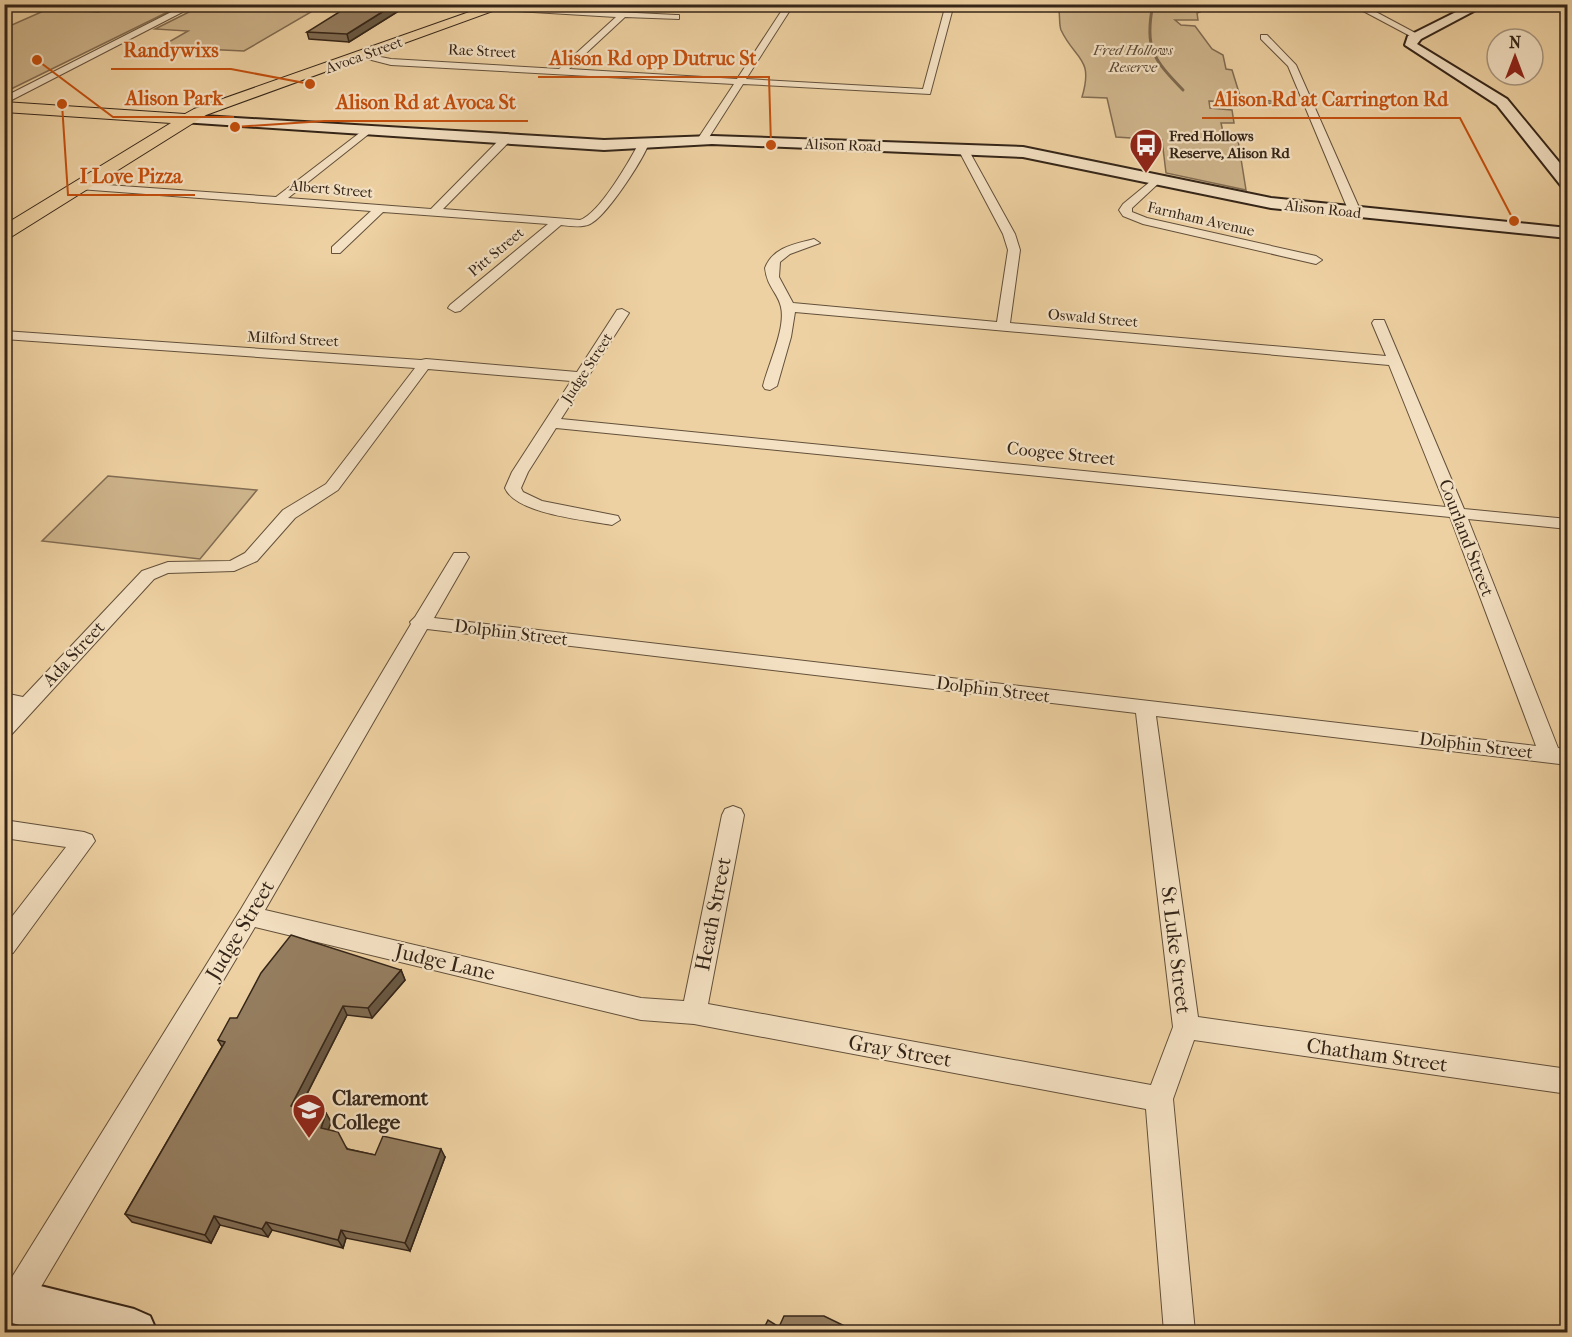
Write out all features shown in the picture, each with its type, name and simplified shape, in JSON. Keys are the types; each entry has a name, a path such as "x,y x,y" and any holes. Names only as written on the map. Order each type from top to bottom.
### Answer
{"main road":[{"path":"1482,4 1417,36 1410,42 1414,48 1502,102 1568,184"},
{"name":"Avoca Street","path":"4,233 187,119 500,7"},
{"name":"Alison Road","path":"4,107 604,145 702,140 1041,154 1257,201 1568,233"},
{"path":"10,1300 134,1332"}],"street":[{"path":"4,101 194,4"},
{"path":"400,4 676,17"},
{"path":"702,140 790,4"},
{"name":"Rae Street","path":"360,56 391,62 927,92 950,4"},
{"path":"1354,4 1417,36"},
{"path":"562,71 622,15"},
{"path":"1264,37 1292,65 1355,212"},
{"path":"279,200 366,131"},
{"path":"434,213 505,140"},
{"name":"Albert Street","path":"79,186 580,223 590,220 601,207 640,154 644,143"},
{"path":"963,149 1009,234 1014,250 1003,327"},
{"name":"Farnham Avenue","path":"1157,179 1127,206 1125,210 1127,214 1143,221 1316,261"},
{"path":"336,250 381,208"},
{"name":"Pitt Street","path":"455,308 558,222"},
{"path":"770,386 785,329 788,307 776,287 772,270 774,261 783,252 814,243"},
{"name":"Oswald Street","path":"788,307 1395,361"},
{"name":"Judge Street","path":"612,520 537,505 516,495 513,488 515,481 551,423 622,313"},
{"name":"Courland Street","path":"1379,323 1558,756"},
{"name":"Milford Street","path":"4,334 173,350 426,363 580,377"},
{"name":"Ada Street","path":"4,730 152,573 166,568 232,567 249,561 289,513 319,498 332,487 426,363"},
{"name":"Coogee Street","path":"551,423 1568,524"},
{"name":"Judge Street","path":"10,1300 249,916 419,622 460,557"},
{"name":"Dolphin Street","path":"419,622 1558,756"},
{"path":"4,700 27,705"},
{"name":"St Luke Street","path":"1145,708 1186,1027 1158,1099 1179,1332"},
{"name":"Heath Street","path":"694,1013 733,815"},
{"path":"4,829 84,841 4,946"},
{"name":"Judge Lane","path":"249,916 641,1009"},
{"name":"Gray Street","path":"641,1009 694,1013 1158,1099"},
{"name":"Chatham Street","path":"1186,1027 1568,1082"}],"green space":[{"path":"115,5 182,5 5,92 5,28 48,9 99,12"},
{"path":"203,5 323,5 244,51 160,47 188,31 155,29"},
{"name":"Fred Hollows Reserve","path":"1086,5 1198,5 1200,12 1197,13 1198,20 1175,20 1181,25 1195,26 1212,49 1223,55 1226,69 1232,70 1241,99 1286,102 1287,104 1209,101 1210,108 1232,110 1234,123 1221,123 1223,132 1237,134 1246,190 1166,173 1162,140 1116,137 1107,98 1082,97 1086,74 1084,66 1060,28 1059,11 1074,11"},
{"path":"108,476 257,490 200,559 42,541"}],"building":[{"path":"352,4 395,4 347,34 307,32"},
{"path":"291,935 401,970 368,1008 343,1006 291,1106 326,1113 321,1128 338,1132 347,1149 375,1155 383,1136 441,1149 405,1243 341,1230 338,1240 266,1222 262,1229 214,1216 205,1235 125,1214 225,1042 218,1040 230,1018 237,1018 261,973"},
{"path":"784,1316 824,1316 857,1332 762,1332 768,1320 779,1327"}],"waterway":[{"path":"1153,4 1150,19 1153,52 1164,70 1183,90"}],"place":[{"name":"Alison Park","path":"37,60"},
{"name":"Randywixs","path":"310,84"},
{"name":"I Love Pizza","path":"62,104"},
{"name":"Alison Rd at Avoca St","path":"235,127"},
{"name":"Alison Rd opp Dutruc St","path":"771,145"},
{"name":"Fred Hollows Reserve, Alison Rd","path":"1146,174"},
{"name":"Alison Rd at Carrington Rd","path":"1514,221"},
{"name":"Claremont College","path":"309,1139"}]}
